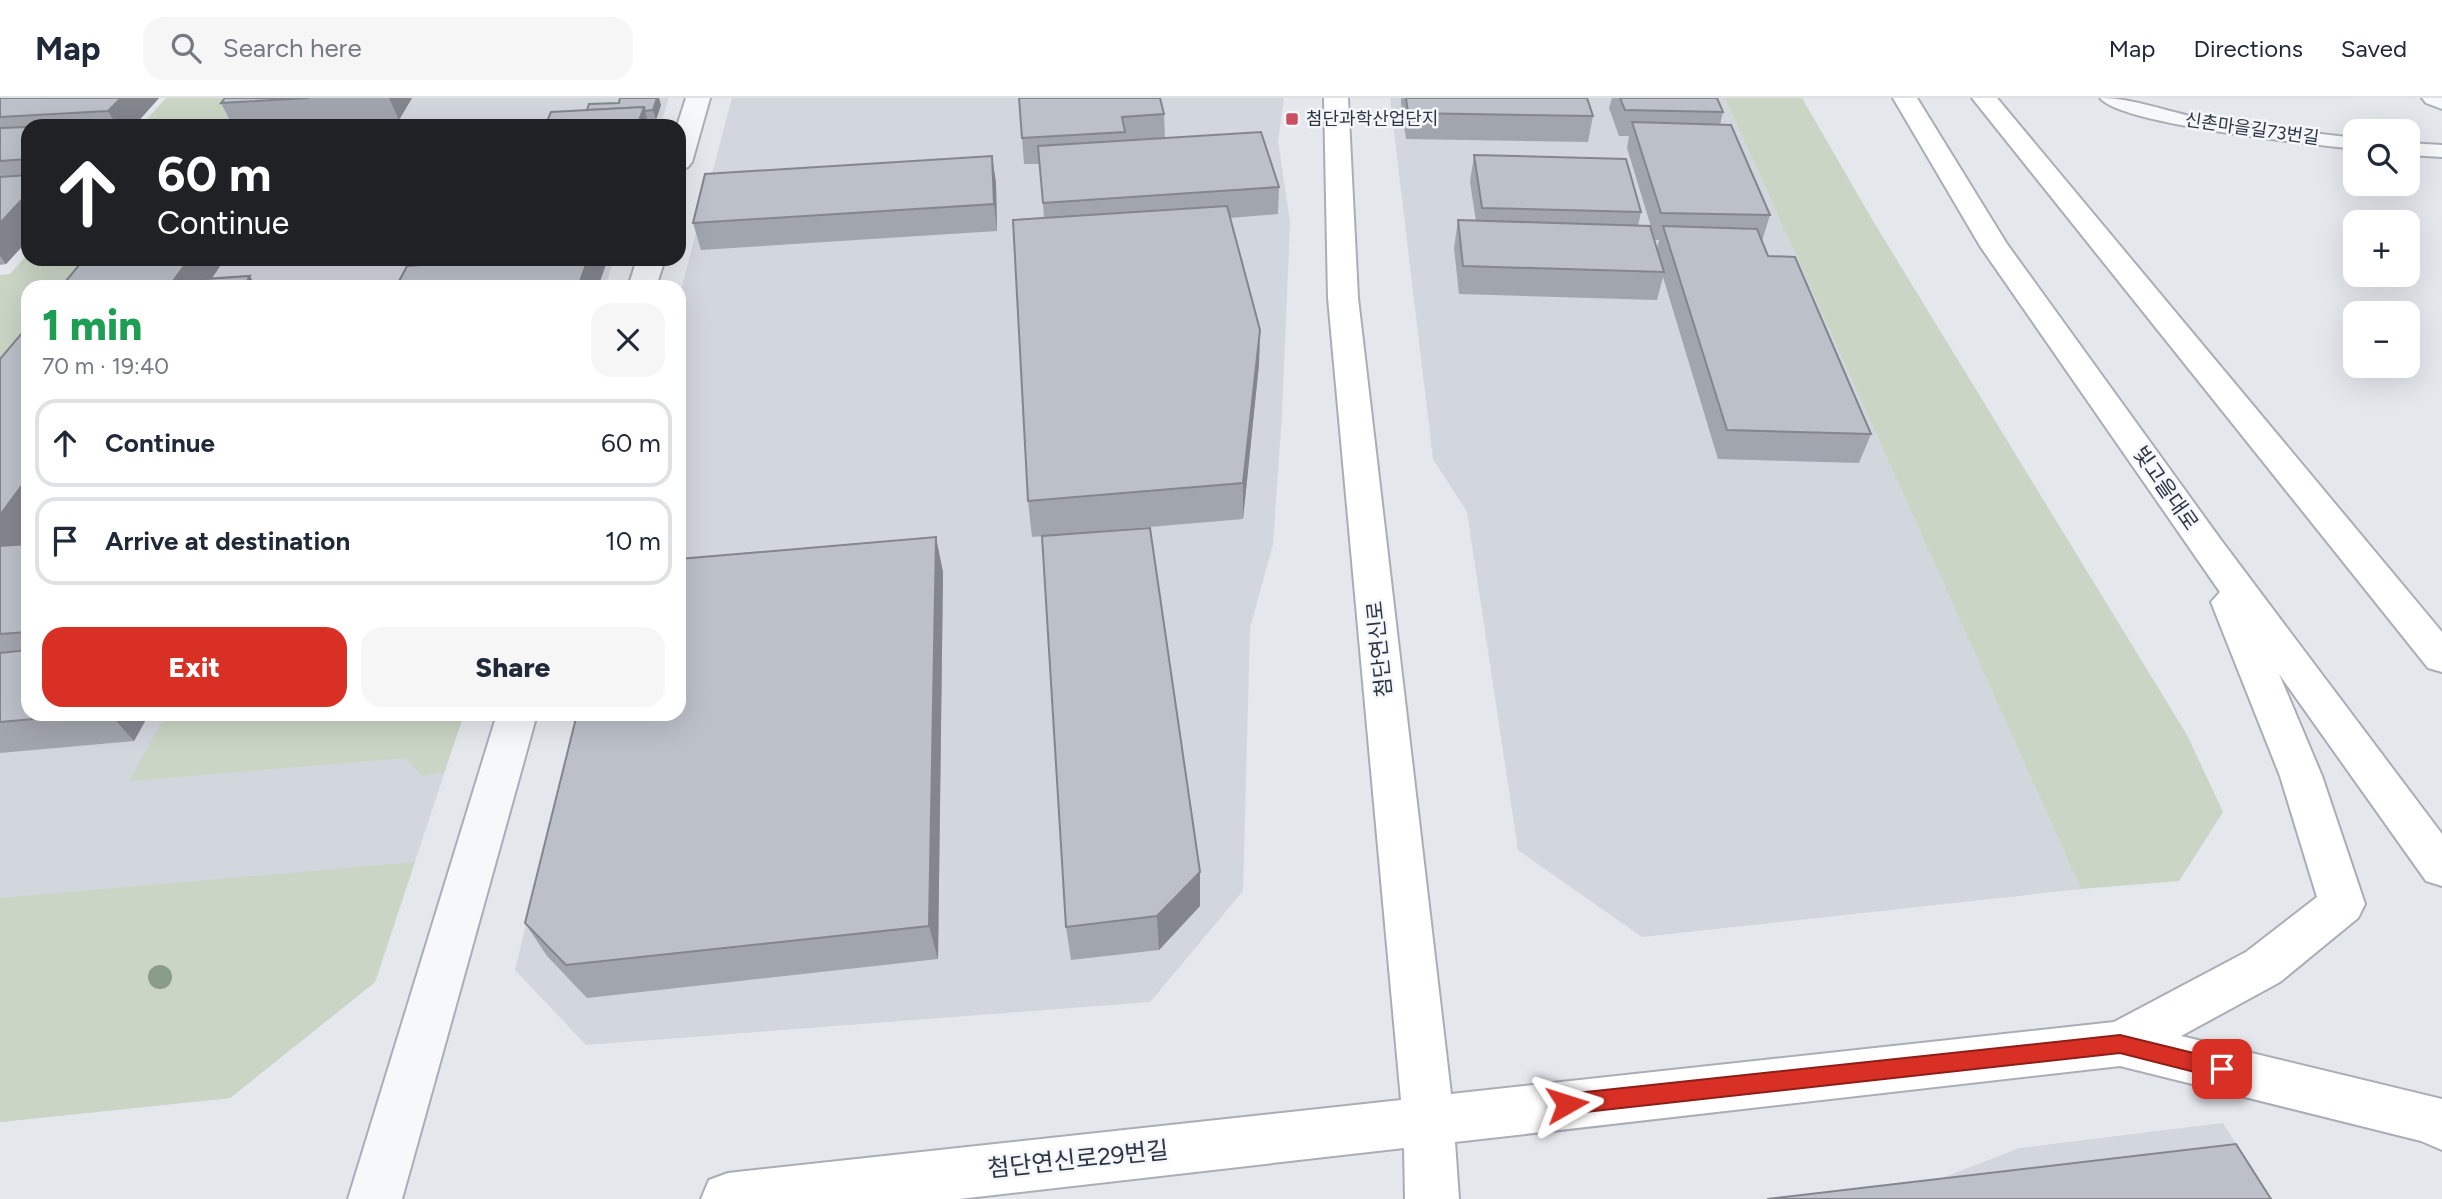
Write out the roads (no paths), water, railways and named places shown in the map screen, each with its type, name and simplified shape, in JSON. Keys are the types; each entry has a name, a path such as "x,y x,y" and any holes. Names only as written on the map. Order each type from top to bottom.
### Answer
{"street":[{"path":"686,138 698,98"},
{"name":"첨단연신로","path":"1336,98 1343,298 1428,1119 1432,1199"},
{"path":"1887,98 1994,246"},
{"name":"빛고을대로","path":"1905,98 1994,246 2208,548 2442,868"},
{"path":"1984,98 2442,658"},
{"path":"2003,98 2107,247"},
{"path":"2434,98 2442,102"},
{"path":"2347,543 2442,621"},
{"path":"2120,1044 2263,967 2342,904 2301,776 2208,548"},
{"path":"375,1199 515,721"},
{"path":"2120,1044 2434,1120 2442,1126"},
{"name":"첨단연신로29번길","path":"728,1199 2120,1044"}],"lane":[{"name":"신촌마을길73번길","path":"2109,98 2130,108 2199,122 2343,142"},
{"path":"2420,150 2442,151"}],"place":[{"name":"첨단과학산업단지","path":"1292,119"}]}
